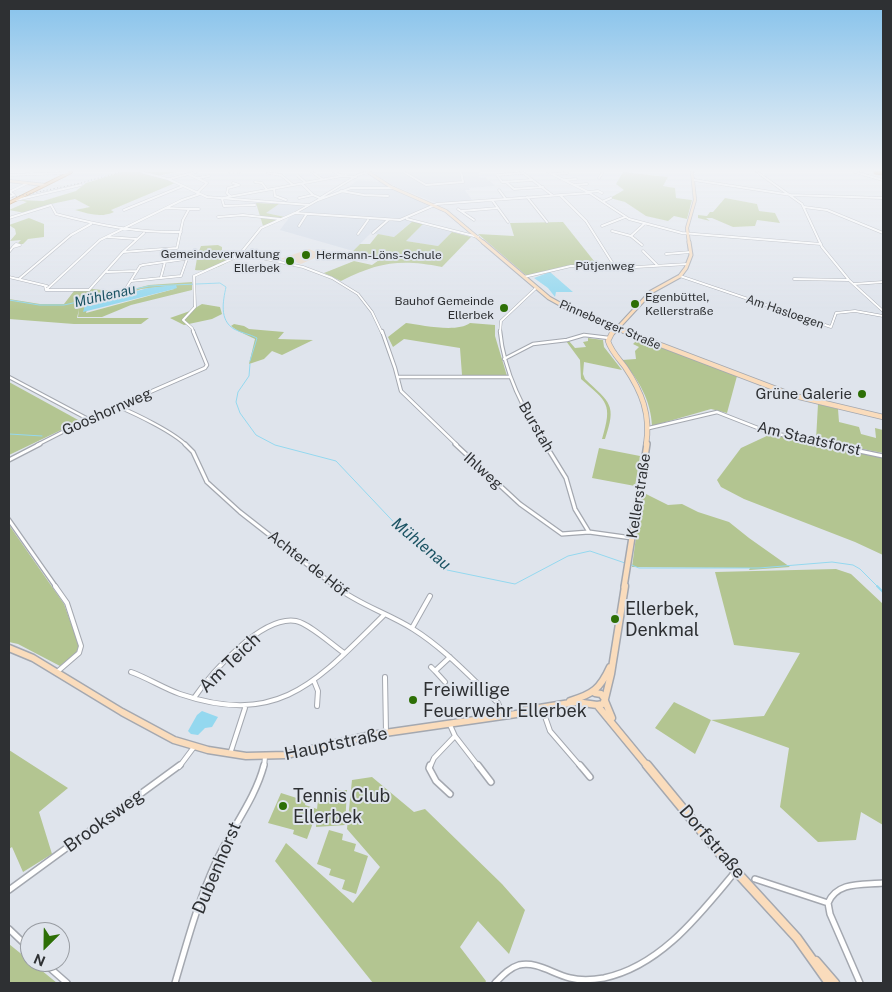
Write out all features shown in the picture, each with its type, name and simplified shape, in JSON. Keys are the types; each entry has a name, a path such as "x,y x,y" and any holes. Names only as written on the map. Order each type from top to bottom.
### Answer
{"main road":[{"name":"Pinneberger Straße","path":"455,218 536,288 563,307 795,396 883,417"},
{"path":"609,338 651,292 680,276 688,264 691,252 687,235 689,218"},
{"name":"Kellerstraße","path":"605,700 612,674 612,662 650,428 638,386 610,347 609,338"},
{"name":"Hauptstraße","path":"9,648 33,658 154,731 194,747 230,754 265,756 295,753 386,733 450,725 520,712 533,712 540,708 594,694"},
{"name":"Kellerstraße","path":"594,694 606,678 612,662"},
{"path":"594,694 601,694 605,700 603,704 596,704 591,698 594,694"},
{"name":"Dorfstraße","path":"605,700 614,724"},
{"name":"Hauptstraße","path":"560,704 586,702 596,704"},
{"name":"Dorfstraße","path":"596,704 736,871 835,983"},
{"name":"Dorfstraße","path":"812,957 828,983"}],"street":[{"path":"71,218 121,230 145,233 181,232"},
{"path":"46,290 105,237 145,218"},
{"path":"123,252 174,249 178,246 184,218"},
{"path":"274,218 281,219"},
{"path":"299,226 304,218"},
{"path":"358,218 406,219 478,237"},
{"path":"505,218 508,222"},
{"path":"543,218 546,222"},
{"path":"583,218 615,267"},
{"path":"602,226 620,218"},
{"path":"632,218 687,235 821,244"},
{"path":"809,218 821,244 849,280 883,311"},
{"path":"847,218 883,233"},
{"path":"125,290 143,265 206,256 235,256 240,254 260,229 281,219"},
{"path":"358,234 369,219"},
{"path":"373,233 388,220"},
{"path":"631,236 645,223"},
{"path":"19,279 29,273 68,235 91,224"},
{"path":"612,232 631,236 642,245"},
{"path":"46,290 86,290 92,288 123,252 145,233"},
{"path":"105,237 137,239"},
{"path":"9,252 13,248"},
{"path":"644,251 657,265"},
{"path":"666,254 691,252"},
{"name":"Ihlweg","path":"240,254 318,272 345,285 358,294 375,319 385,341 399,377 402,391 460,450 520,504 562,534 589,532"},
{"name":"Gooshornweg","path":"9,460 88,419 119,407 207,366 192,328 183,320 195,307 194,283 196,274 230,260 235,256"},
{"path":"131,281 183,275 187,258"},
{"path":"161,277 165,262"},
{"name":"Pütjenweg","path":"524,277 571,266 615,267 688,264"},
{"path":"107,272 137,271"},
{"name":"Am Hasloegen","path":"680,276 831,327 836,313 855,311 883,316"},
{"path":"9,277 45,286 52,284"},
{"path":"794,279 849,280"},
{"path":"853,284 883,282"},
{"path":"45,286 46,290"},
{"name":"Burstah","path":"536,288 501,321 500,336 504,359 522,406 566,478 575,509 589,532"},
{"path":"504,359 533,344 542,342 567,340 584,335 609,338"},
{"path":"9,377 88,419"},
{"path":"399,377 510,377"},
{"name":"Achter de Höf","path":"119,407 140,415 150,423 181,440 193,452 208,482 240,512 350,598 412,628 450,657 498,703 503,715"},
{"name":"Am Staatsforst","path":"650,428 717,412 768,432 883,456"},
{"path":"9,520 67,604 81,646 79,653 57,672"},
{"path":"589,532 632,538"},
{"path":"412,628 430,596"},
{"path":"131,672 181,695 225,706 246,708 270,703 293,694 314,681 384,615"},
{"name":"Am Teich","path":"194,698 208,678 241,647 266,628 284,620 297,621 344,653"},
{"path":"435,671 450,657"},
{"path":"431,667 446,682"},
{"path":"385,676 386,733"},
{"path":"314,681 318,691 317,706"},
{"path":"230,754 246,708"},
{"path":"540,708 550,731 590,777"},
{"path":"450,725 455,736 491,782"},
{"path":"450,794 436,781 429,768 434,758 455,736"},
{"name":"Brooksweg","path":"9,890 182,765 194,747"},
{"name":"Dubenhorst","path":"175,983 222,846 259,780 265,766 265,756"},
{"path":"494,983 514,965 525,964 585,980 632,969 645,962 692,921 736,871"},
{"path":"755,879 828,903"},
{"path":"860,983 830,914 828,903 830,895 836,890 883,883"},
{"path":"9,929 20,939"},
{"path":"54,972 67,983"}],"shaded area":[{"path":"289,218 409,218 414,220 394,237 371,233 353,251 280,230"},
{"path":"422,225 452,232 438,246 405,241"},
{"name":"Hermann-Löns-Schule","path":"309,249 316,252 321,250 326,253 301,264 280,259"}],"green space":[{"path":"30,218 44,224 44,237 28,239 23,244 17,244 21,240 10,241 16,234 15,229 9,225"},
{"path":"261,218 282,218 263,226"},
{"path":"656,218 671,218 668,221"},
{"path":"713,218 778,218 780,223 757,220 755,226 733,227"},
{"path":"413,221 423,224 406,241 438,246 452,232 471,237 442,267 414,263 390,264 367,270 341,281 324,273 354,261 372,265 382,258 365,254 362,257 353,251 360,244 370,244 378,234 394,237"},
{"path":"563,222 598,266 570,265 527,276 478,234 514,236 510,223"},
{"path":"218,245 222,247 222,250 239,253 230,256 197,256 201,246"},
{"path":"237,256 217,267 195,270 197,258"},
{"path":"192,282 192,290 131,305 102,317 78,317 79,309 77,318 149,318 141,324 74,324 9,319 9,299 40,304 64,304 74,291 92,289 112,291 110,295 149,285","holes":["172,286 174,289 86,313 89,303 141,289"]},
{"path":"202,304 220,307 222,314 212,319 184,325 170,318 190,311"},
{"path":"406,323 448,328 457,328 470,323 495,325 495,336 507,376 462,375 460,348 404,339 393,347 388,337"},
{"path":"234,324 249,329 284,332 278,339 313,340 282,355 272,351 264,359 249,364 255,339 231,326"},
{"path":"588,338 603,340 604,347 622,370 584,362 583,374 585,379 605,399 611,411 605,439 602,439 607,418 605,404 597,393 581,379 580,360 566,341 569,341 575,348 586,347 583,342 588,341"},
{"path":"638,339 737,376 727,413 711,409 652,426 649,407 643,390 622,360 636,359 635,351 639,347 633,344"},
{"path":"9,382 80,421 9,455"},
{"path":"818,404 838,409 839,422 859,427 861,434 876,438 875,428 883,430 883,453 816,440"},
{"path":"771,434 883,457 883,555 855,542 744,499 721,487 717,480 741,448"},
{"path":"599,448 640,456 635,486 592,478"},
{"path":"642,492 668,505 682,504 698,512 729,522 790,567 749,570 750,568 632,567"},
{"path":"9,525 64,604 79,646 76,653 60,666 18,644 9,642"},
{"path":"836,569 851,574 883,604 883,825 861,812 856,840 818,842 780,807 789,748 711,720 764,716 800,653 734,645 715,572"},
{"path":"674,702 711,720 695,754 655,728"},
{"path":"9,750 68,788 39,812 52,854 23,872 12,847 9,849"},
{"path":"372,777 414,812 425,809 502,884 525,910 509,954 478,921 460,947 486,981 485,983 373,983 275,861 286,843 353,903 380,867 347,829 352,780"},
{"path":"347,790 345,825 316,827 317,812 307,839 293,834 294,830 268,823 281,793 306,801 305,805 317,809 319,791"},
{"path":"329,830 343,834 342,840 356,844 354,851 368,856 356,894 342,889 345,880 329,875 331,869 317,864"},
{"path":"9,944 20,953 20,972 43,972 57,983 9,983"}],"water":[{"path":"550,272 573,292 556,292 555,297 548,288 534,278"},
{"path":"176,285 177,288 174,289 83,312 85,305 148,288"},
{"path":"202,711 218,717 212,727 205,728 198,735 191,734 188,731 197,715"}],"waterway":[{"name":"Mühlenau","path":"9,300 39,305 64,305 149,286 220,283 226,287 223,310 226,321 234,329 257,338 250,361"},
{"name":"Mühlenau","path":"250,364 249,376 238,392 236,402 240,413 256,435 275,445 336,461 405,534 447,570 515,584 568,556 590,551 625,563"},
{"path":"9,434 42,436"},
{"name":"Mühlenau","path":"629,564 639,568 759,568 832,562 853,565 860,569 883,592"}],"place":[{"name":"Hermann-Löns-Schule","path":"306,255"},
{"name":"Gemeindeverwaltung Ellerbek","path":"290,261"},
{"name":"Egenbüttel, Kellerstraße","path":"635,304"},
{"name":"Bauhof Gemeinde Ellerbek","path":"504,308"},
{"name":"Grüne Galerie","path":"862,394"},
{"name":"Ellerbek, Denkmal","path":"615,619"},
{"name":"Freiwillige Feuerwehr Ellerbek","path":"413,700"},
{"name":"Tennis Club Ellerbek","path":"283,806"}]}
